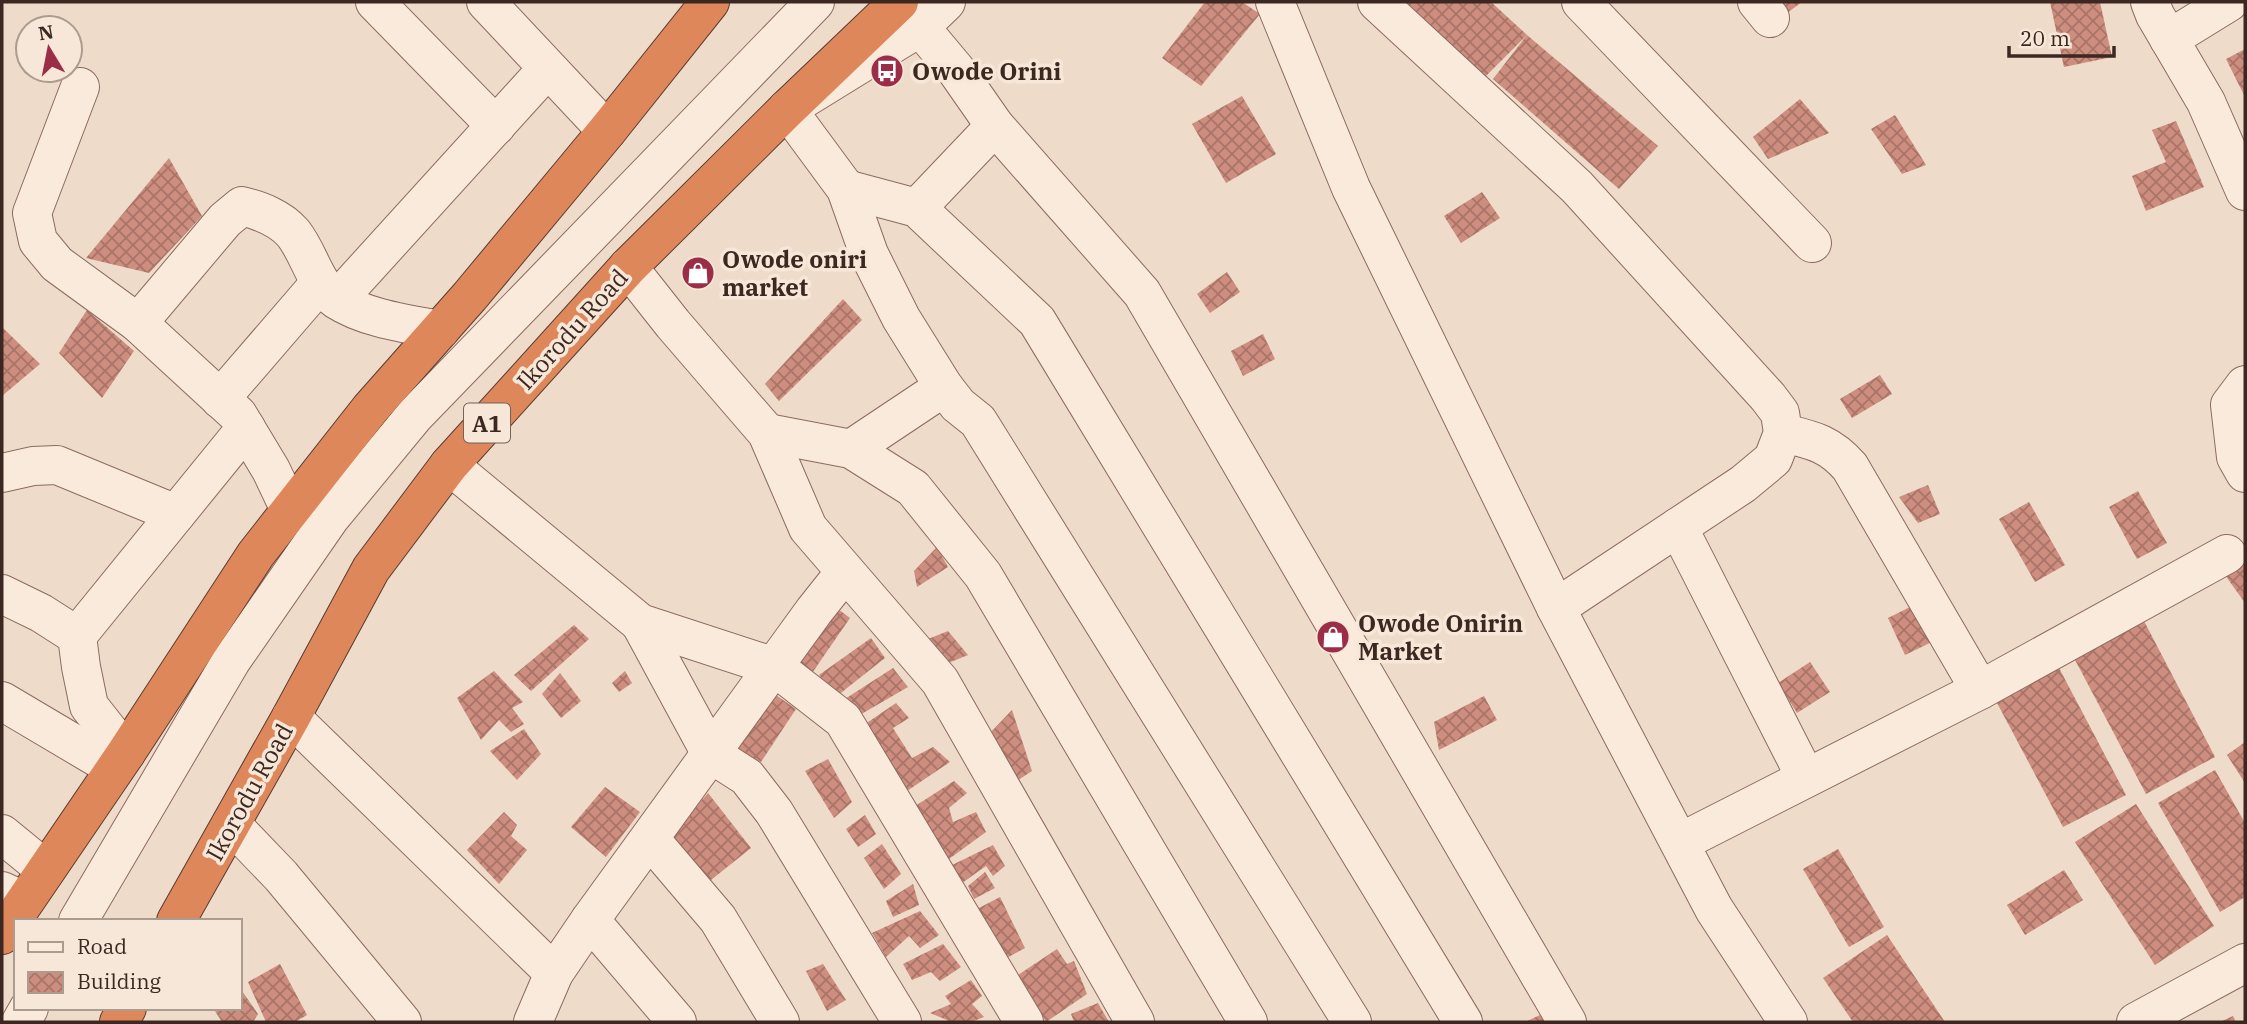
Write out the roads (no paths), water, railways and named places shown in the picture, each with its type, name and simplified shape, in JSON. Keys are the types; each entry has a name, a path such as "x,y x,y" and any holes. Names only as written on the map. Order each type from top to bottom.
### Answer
{"highway":[{"path":"2,935 13,896 46,870 256,554 370,409 607,131 709,2"},
{"name":"Ikorodu Road","path":"177,919 371,569 449,465 628,267 787,108 922,10"}],"lane":[{"path":"376,2 496,126"},
{"path":"486,2 607,131"},
{"path":"79,919 231,661 330,518 415,415 815,2"},
{"path":"1377,2 1577,187 1768,397 1780,414 1783,433 1773,459 1743,484 1556,608"},
{"path":"1581,2 1812,243"},
{"path":"2150,2 2206,102 2245,191"},
{"path":"2169,39 2229,2"},
{"path":"1279,3 1351,188 1556,608 1714,909 1788,1022"},
{"path":"922,10 956,70 995,126 1142,293 1567,1022"},
{"path":"220,399 496,126 547,69"},
{"path":"80,87 32,213 38,241 57,264 138,323 237,415 271,470 290,510"},
{"path":"787,108 846,189 869,254 901,318 944,387 958,405 978,421 1352,1022"},
{"path":"917,208 995,126"},
{"path":"846,189 917,208 1037,321 1463,1022"},
{"path":"138,323 226,220 242,206 267,213 293,233 329,291 378,317 440,330"},
{"path":"628,267 767,433 808,528 940,681 1135,1022"},
{"path":"2245,385 2230,405 2236,457 2245,473"},
{"path":"851,449 944,387"},
{"path":"121,760 89,706 80,667 77,636 246,428"},
{"path":"767,433 851,449 913,488 983,575 1248,1022"},
{"path":"1783,433 1819,442 1837,452 1850,467 1980,690"},
{"path":"2,473 33,466 57,465 176,514"},
{"path":"449,465 640,623 775,667 843,720 1024,1022"},
{"path":"1678,527 1806,778"},
{"path":"1681,842 1980,690 2227,554"},
{"path":"291,717 544,1006 590,920 845,572"},
{"path":"2,594 41,613 77,636"},
{"path":"640,623 711,754 747,777 774,812 902,1022"},
{"path":"2,701 121,760"},
{"path":"231,824 281,876 402,1022"},
{"path":"2,834 46,870"},
{"path":"650,839 718,919 780,1022"},
{"path":"590,920 677,1022"},
{"path":"2136,1022 2245,963"}],"place":[{"name":"Owode Orini","path":"887,71"},
{"name":"Owode oniri market","path":"698,273"},
{"name":"Owode Onirin Market","path":"1333,637"}]}
